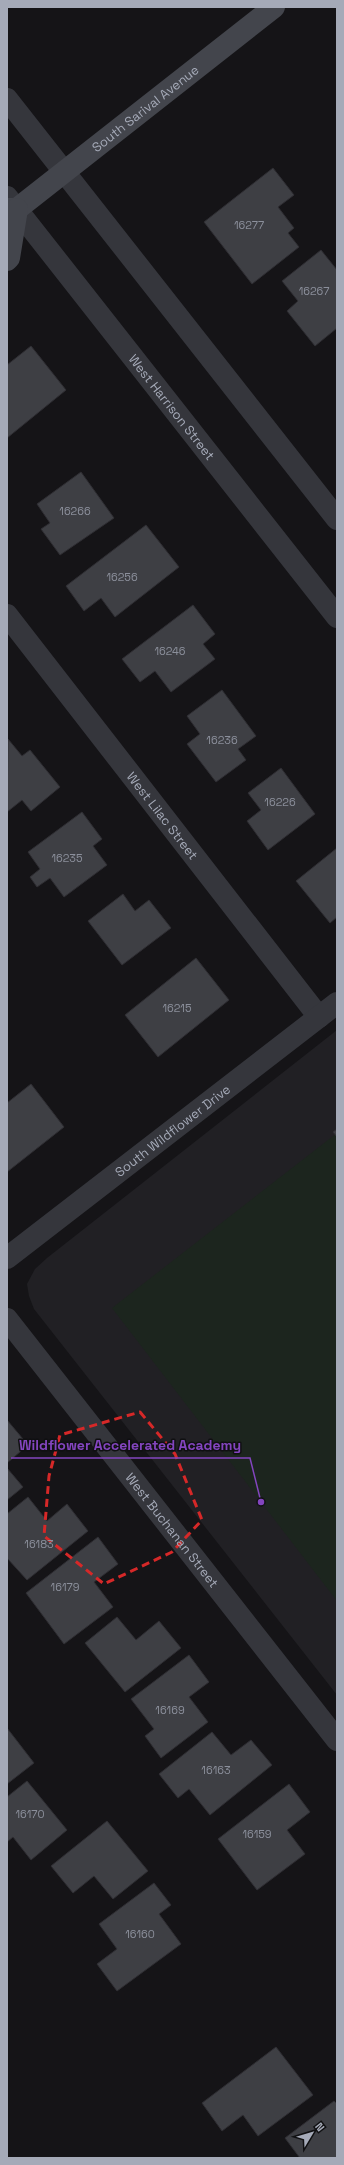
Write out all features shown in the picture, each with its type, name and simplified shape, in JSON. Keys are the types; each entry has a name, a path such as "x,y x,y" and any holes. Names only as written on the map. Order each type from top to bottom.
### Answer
{"main road":[{"name":"South Sarival Avenue","path":"10,205 66,172 274,7"},
{"path":"7,260 9,258 10,205"}],"street":[{"path":"7,99 66,172 337,519"},
{"name":"West Harrison Street","path":"10,205 337,617"},
{"name":"West Lilac Street","path":"7,615 319,1017"},
{"name":"South Wildflower Drive","path":"7,1258 337,1003"},
{"name":"West Buchanan Street","path":"7,1319 337,1740"}],"highlighted area":[{"path":"140,1412 175,1454 202,1520 172,1552 104,1584 44,1536 49,1476 60,1435"}],"shaded area":[{"path":"337,1030 337,1695 34,1309 29,1296 27,1284 35,1269 47,1258"},
{"path":"337,1133 337,1601 112,1308"}],"building":[{"path":"273,168 294,195 278,207 294,228 288,233 299,247 252,284 204,222"},
{"path":"321,250 337,270 337,328 315,346 287,311 298,301 282,281"},
{"path":"31,346 66,390 7,438 7,365"},
{"path":"81,472 114,518 60,555 41,529 50,523 37,504"},
{"path":"146,525 179,567 115,617 101,598 84,611 66,586"},
{"path":"193,605 215,634 203,644 215,659 171,692 155,671 140,682 122,659"},
{"path":"222,690 256,736 238,749 246,760 216,782 187,744 200,734 187,716"},
{"path":"8,739 22,756 30,750 60,787 31,811 22,800 7,812"},
{"path":"281,768 315,814 268,850 247,821 261,810 248,793"},
{"path":"82,812 102,839 93,846 107,865 64,897 50,878 37,887 30,877 40,869 28,852"},
{"path":"337,848 337,917 330,923 296,881"},
{"path":"123,894 135,911 149,900 171,928 122,965 88,921"},
{"path":"196,958 229,1000 158,1057 125,1015"},
{"path":"31,1084 64,1127 7,1172 7,1103"},
{"path":"337,1129 337,1137 333,1132"},
{"path":"7,1420 28,1445 7,1463"},
{"path":"7,1468 23,1487 7,1500"},
{"path":"28,1497 47,1521 67,1504 88,1531 27,1580 7,1558 7,1514"},
{"path":"98,1537 118,1564 94,1582 113,1607 64,1644 26,1593"},
{"path":"117,1617 136,1640 159,1621 181,1648 125,1692 85,1643"},
{"path":"189,1655 209,1682 189,1697 208,1722 161,1758 145,1736 154,1729 131,1699"},
{"path":"7,1728 34,1763 7,1784"},
{"path":"212,1732 231,1755 251,1740 272,1765 210,1815 189,1789 178,1798 159,1774"},
{"path":"27,1781 67,1830 31,1860 13,1837 7,1842 7,1797"},
{"path":"289,1784 310,1812 287,1830 305,1854 257,1890 218,1839"},
{"path":"107,1821 148,1871 113,1899 94,1876 73,1893 51,1866"},
{"path":"154,1883 171,1905 159,1914 181,1944 117,1991 97,1964 117,1949 99,1924"},
{"path":"276,2047 313,2095 258,2136 243,2115 222,2131 202,2103"},
{"path":"334,2101 337,2104 337,2158 300,2158 285,2138"}],"place":[{"name":"Wildflower Accelerated Academy","path":"261,1502"}]}
